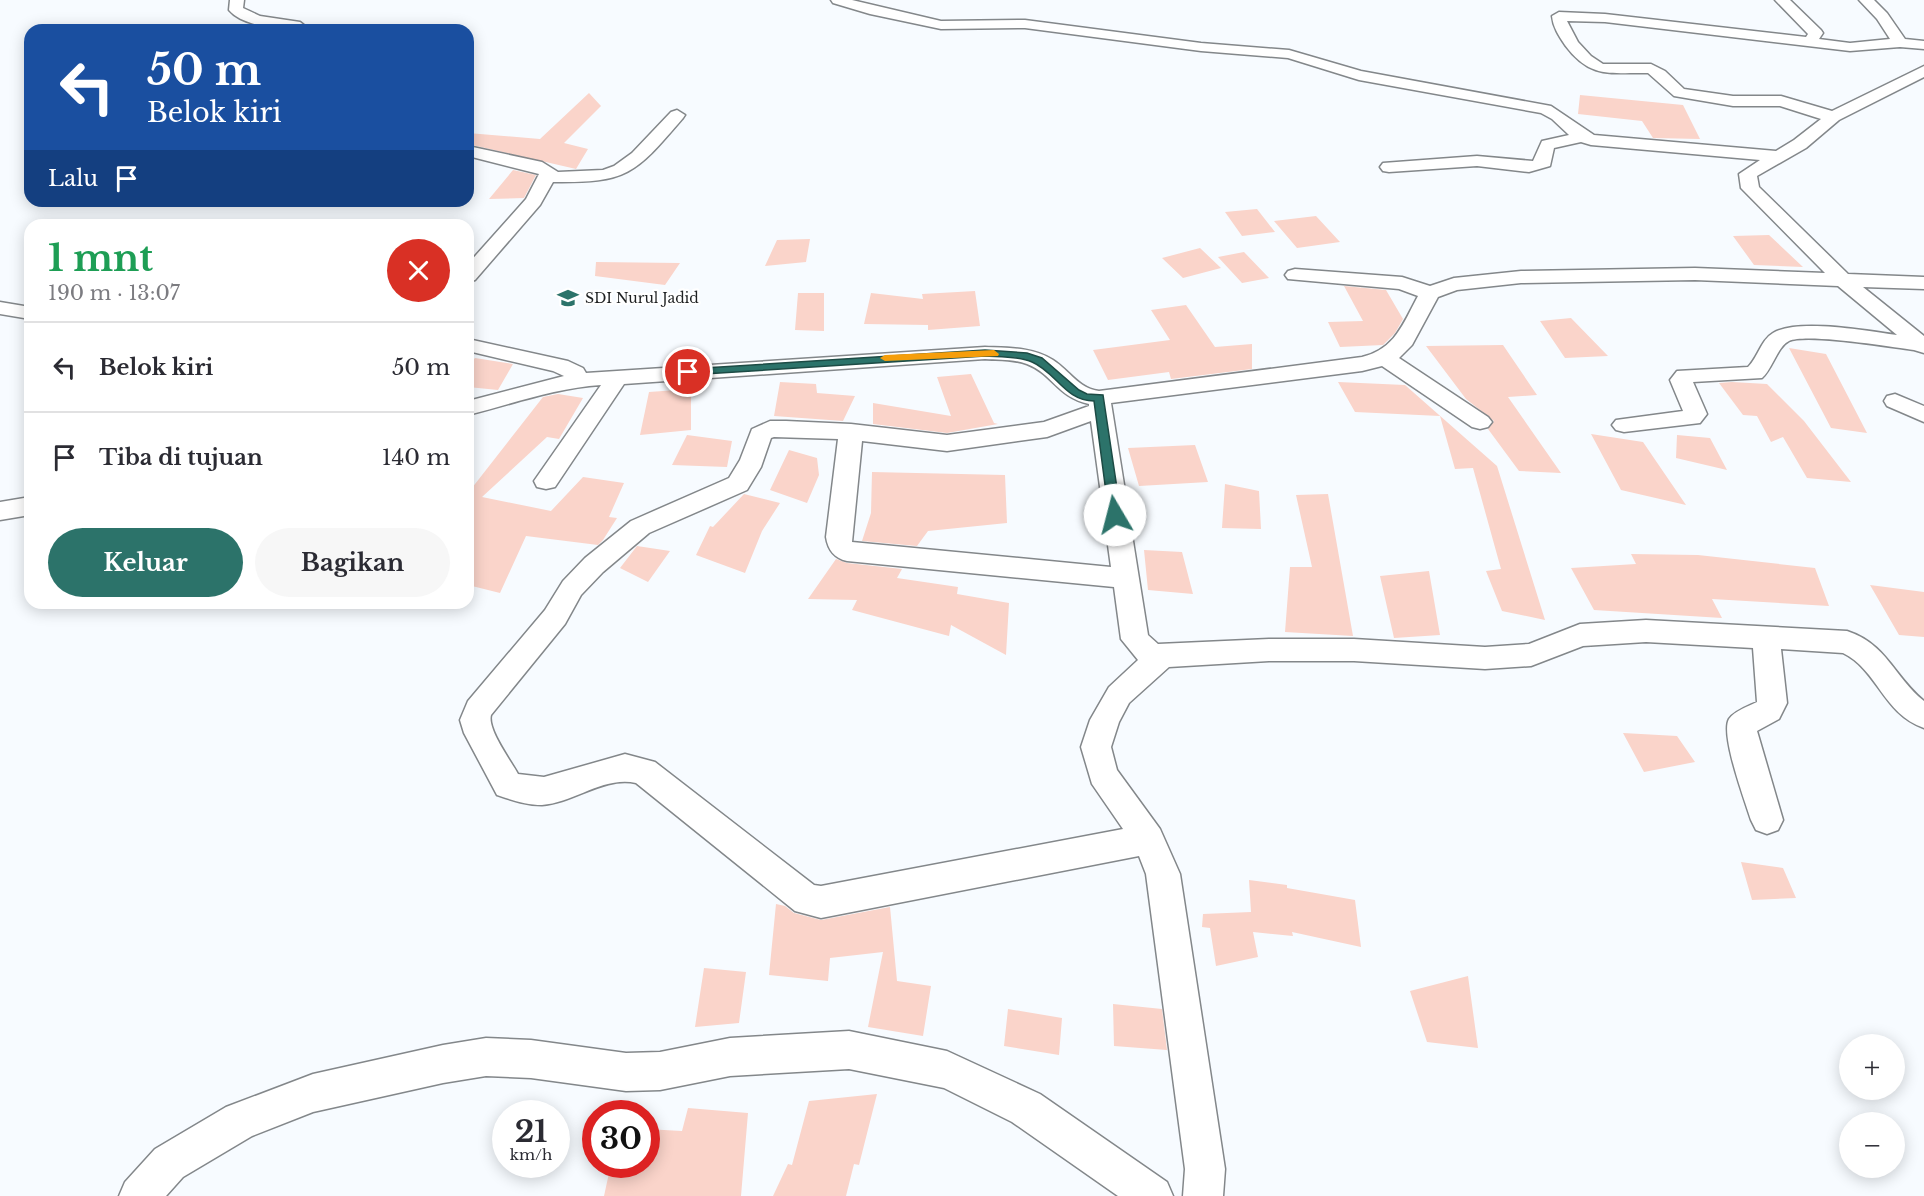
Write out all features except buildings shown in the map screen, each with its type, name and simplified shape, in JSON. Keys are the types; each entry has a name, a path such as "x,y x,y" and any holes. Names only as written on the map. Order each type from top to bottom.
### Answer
{"street":[{"path":"237,0 236,10 244,15 260,21 287,24"},
{"path":"838,0 870,10 941,25 1025,24 1201,47 1289,54 1359,75 1545,110 1558,115 1580,137 1591,140 1777,156"},
{"path":"1782,0 1816,33 1810,42"},
{"path":"1866,0 1882,16 1900,43"},
{"path":"1833,117 1781,101 1733,100 1680,93 1674,90 1659,72 1651,69 1598,67 1573,46 1559,24 1559,16 1575,15 1858,47 1900,43 1924,45"},
{"path":"1922,345 1842,279 1750,189 1748,174 1800,144 1833,117 1924,71"},
{"path":"549,177 596,176 623,168 642,153 677,115"},
{"path":"1389,167 1493,162 1540,165 1544,162 1548,145 1580,137"},
{"path":"474,152 536,166 549,172 549,177 534,201 474,269"},
{"path":"1295,275 1402,284 1430,293 1454,284 1521,278 1695,274 1924,283"},
{"path":"1149,839 821,902 807,900 644,771 625,767 610,770 544,791 525,790 508,785 478,733 475,720 478,710 555,617 572,588 594,565 640,527 738,484 745,476 756,451 760,434 770,429 851,432 947,442 1047,429 1099,404 1362,364 1385,358 1401,345 1430,293"},
{"path":"0,308 24,312"},
{"path":"1624,425 1692,418 1696,414 1681,380 1685,376 1754,373 1762,368 1765,357 1781,337 1795,332 1814,332 1922,345"},
{"path":"474,346 560,366 575,373 579,380"},
{"path":"474,406 579,380 985,353 1027,356 1038,360 1075,392 1099,404"},
{"path":"1385,358 1480,422"},
{"path":"546,481 618,377"},
{"path":"1895,401 1924,415"},
{"path":"1099,404 1136,639 1149,653 1162,656 1269,650 1332,650 1485,658 1530,655 1586,634 1646,631 1847,642 1860,646 1870,654 1905,704 1924,716"},
{"path":"851,432 839,537 840,545 847,552 1125,578"},
{"path":"0,511 24,507"},
{"path":"1766,636 1772,703 1769,710 1741,725 1743,741 1767,820"},
{"path":"1162,656 1119,695 1105,720 1096,747 1103,776 1149,839 1163,874 1205,1169 1203,1196"},
{"path":"140,1196 169,1163 240,1121 313,1093 443,1064 486,1056 638,1071 660,1071 730,1058 849,1050 947,1070 1026,1108 1153,1196"}],"slow traffic":[{"path":"885,358 994,354"}],"place":[{"name":"SDI Nurul Jadid","path":"568,298"}],"route":[{"path":"688,372 985,353 1027,356 1047,366 1075,392 1085,398 1099,398 1115,515"}]}
